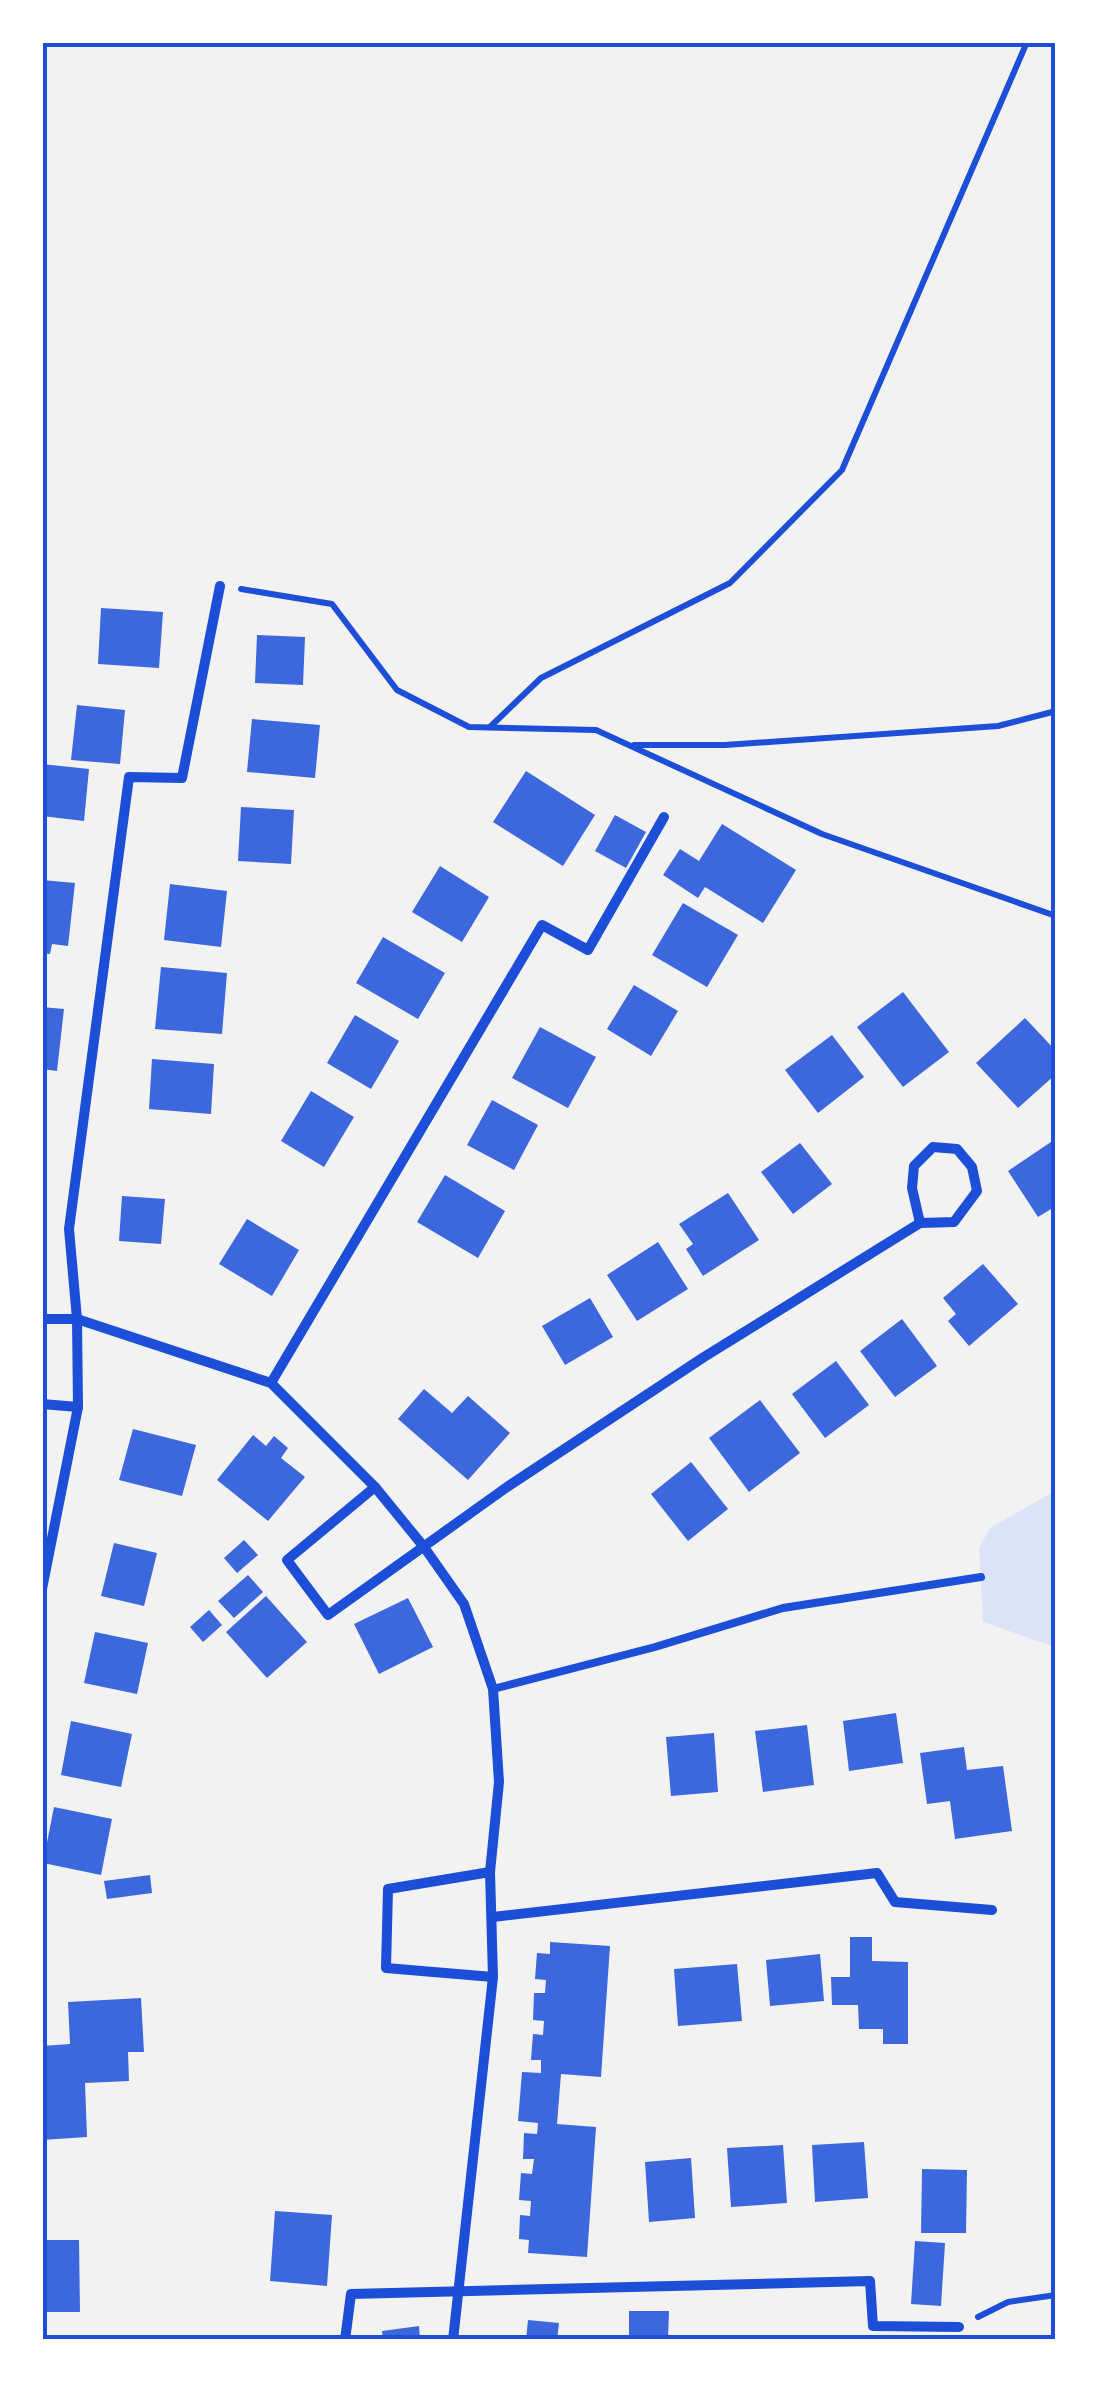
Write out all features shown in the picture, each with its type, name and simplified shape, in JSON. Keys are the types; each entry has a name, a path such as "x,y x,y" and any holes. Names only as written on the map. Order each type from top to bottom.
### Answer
{"street":[{"path":"42,1589 78,1408 70,1229 129,777 182,778 220,586"},
{"path":"271,1383 542,925 588,950 664,817"},
{"path":"375,1487 287,1560 328,1615 507,1487 688,1368 920,1223 954,1222 977,1191 972,1166 957,1149 933,1147 914,1166 912,1188 920,1223"},
{"path":"42,1318 77,1319 271,1383 375,1487 464,1604 493,1689 500,1782 490,1872 493,1977 453,2340"},
{"path":"42,1404 78,1408"},
{"path":"490,1872 388,1889 386,1968 493,1977"},
{"path":"493,1917 877,1873 894,1902 992,1910"},
{"path":"345,2340 351,2294 870,2281 873,2326 959,2327"}],"lane":[{"path":"493,1689 655,1647 782,1608 980,1577"}],"path":[{"path":"489,728 540,678 730,582 842,470 1027,42"},
{"path":"220,586 332,604 397,690 469,727 596,730 822,834 1056,916"},
{"path":"629,745 725,745 998,726 1056,711"},
{"path":"959,2327 1008,2302 1056,2295"}],"shaded area":[{"path":"1055,1491 1055,1647 983,1622 979,1548 990,1528"}],"building":[{"path":"101,608 163,612 159,668 98,664"},
{"path":"257,635 305,637 303,685 255,683"},
{"path":"77,705 125,710 120,764 71,760"},
{"path":"252,719 320,725 315,778 247,772"},
{"path":"42,764 89,769 84,821 42,816"},
{"path":"526,771 595,815 563,866 493,822"},
{"path":"241,807 294,810 291,864 238,861"},
{"path":"615,815 646,832 626,868 595,851"},
{"path":"722,824 796,870 763,923 705,887 698,898 663,875 680,849 699,861"},
{"path":"440,866 489,897 462,942 412,912"},
{"path":"42,880 75,883 68,946 52,944 50,954 42,953"},
{"path":"170,884 227,891 221,947 164,940"},
{"path":"683,903 738,935 707,987 652,955"},
{"path":"383,937 445,973 418,1019 356,983"},
{"path":"161,967 227,973 222,1034 155,1029"},
{"path":"634,985 678,1011 651,1056 607,1029"},
{"path":"903,992 949,1052 903,1087 857,1027"},
{"path":"42,1007 64,1009 57,1071 42,1069"},
{"path":"355,1015 399,1041 371,1089 327,1063"},
{"path":"1025,1018 1056,1051 1056,1074 1018,1108 976,1063"},
{"path":"540,1027 596,1057 568,1108 512,1078"},
{"path":"832,1035 864,1077 818,1113 785,1070"},
{"path":"152,1059 214,1064 211,1114 149,1109"},
{"path":"311,1091 354,1117 324,1167 281,1141"},
{"path":"492,1100 538,1125 514,1170 467,1145"},
{"path":"1054,1140 1056,1206 1038,1217 1008,1171"},
{"path":"800,1143 832,1184 793,1214 761,1172"},
{"path":"445,1175 505,1211 478,1258 417,1222"},
{"path":"728,1193 759,1240 703,1276 686,1249 693,1244 679,1224"},
{"path":"122,1196 165,1199 161,1244 119,1241"},
{"path":"247,1219 299,1250 272,1296 219,1264"},
{"path":"658,1242 688,1289 637,1321 607,1275"},
{"path":"983,1264 1018,1304 969,1346 948,1321 956,1314 943,1298"},
{"path":"590,1298 613,1337 565,1365 542,1326"},
{"path":"902,1319 937,1366 895,1397 860,1351"},
{"path":"836,1361 869,1405 825,1438 792,1394"},
{"path":"424,1389 452,1413 468,1396 510,1433 468,1480 398,1419"},
{"path":"760,1400 800,1453 749,1492 709,1438"},
{"path":"133,1429 196,1445 182,1496 119,1480"},
{"path":"253,1435 266,1446 274,1436 288,1448 281,1458 305,1477 268,1521 217,1480"},
{"path":"691,1462 728,1509 688,1541 651,1494"},
{"path":"244,1540 258,1555 237,1573 224,1558"},
{"path":"114,1543 157,1553 144,1606 101,1596"},
{"path":"248,1575 263,1592 234,1618 218,1601"},
{"path":"266,1596 307,1642 267,1678 226,1632"},
{"path":"408,1598 433,1647 379,1674 354,1624"},
{"path":"209,1610 222,1625 203,1642 190,1627"},
{"path":"95,1632 148,1643 137,1694 84,1683"},
{"path":"896,1713 903,1763 849,1771 843,1721"},
{"path":"71,1721 132,1734 121,1787 61,1775"},
{"path":"807,1725 814,1785 763,1792 755,1731"},
{"path":"714,1733 718,1792 671,1796 666,1737"},
{"path":"964,1747 967,1770 1003,1766 1012,1831 955,1839 950,1801 927,1804 920,1753"},
{"path":"54,1807 112,1819 101,1875 43,1863"},
{"path":"150,1875 152,1893 107,1899 104,1881"},
{"path":"850,1937 872,1937 872,1961 908,1962 908,2044 883,2044 883,2029 859,2029 858,2005 832,2005 831,1977 850,1977"},
{"path":"550,1942 610,1946 601,2077 561,2074 557,2124 596,2127 587,2257 528,2253 529,2240 519,2239 520,2215 530,2216 531,2201 519,2200 521,2173 532,2174 534,2159 523,2159 524,2133 537,2134 538,2123 518,2121 522,2072 541,2073 541,2060 531,2060 533,2034 543,2035 544,2021 533,2020 534,1993 545,1993 546,1980 535,1979 537,1953 550,1954"},
{"path":"820,1954 824,2001 770,2006 766,1960"},
{"path":"737,1964 742,2021 678,2026 674,1969"},
{"path":"141,1998 144,2052 128,2052 129,2081 85,2083 87,2137 42,2140 42,2046 70,2044 68,2002"},
{"path":"864,2142 868,2198 815,2202 812,2145"},
{"path":"783,2145 787,2203 731,2207 727,2148"},
{"path":"691,2158 695,2218 649,2222 645,2162"},
{"path":"922,2169 967,2170 966,2233 921,2233"},
{"path":"275,2211 332,2215 327,2286 270,2281"},
{"path":"42,2240 79,2240 80,2312 42,2312"},
{"path":"915,2241 945,2243 941,2306 911,2304"},
{"path":"629,2311 669,2311 668,2340 629,2340"},
{"path":"528,2320 559,2323 557,2340 526,2340"},
{"path":"419,2326 420,2340 383,2340 382,2331"}]}
